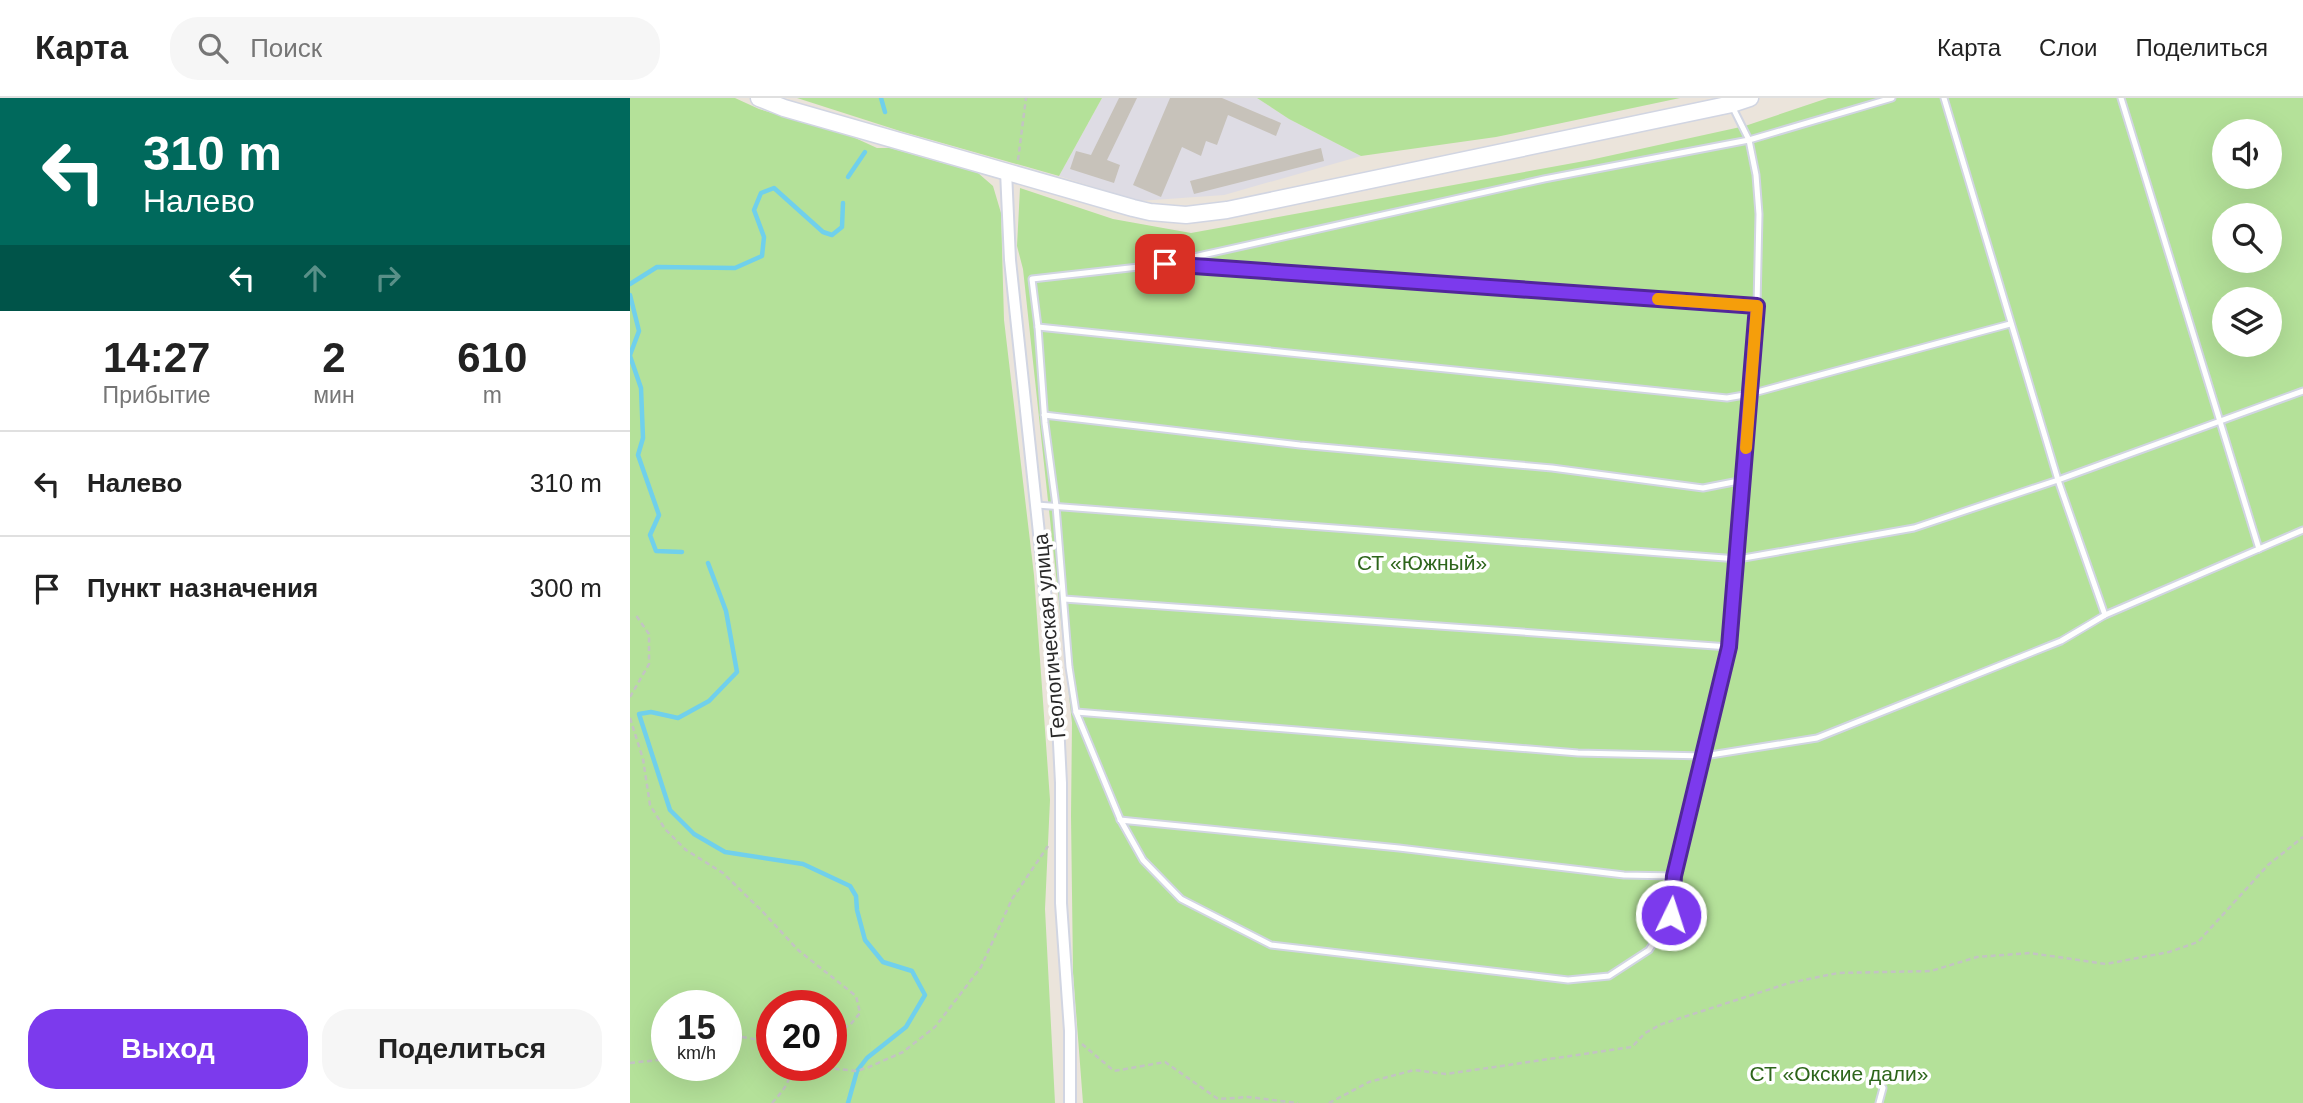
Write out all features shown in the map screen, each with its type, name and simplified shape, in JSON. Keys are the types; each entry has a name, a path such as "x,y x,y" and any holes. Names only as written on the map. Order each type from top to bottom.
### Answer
{"street":[{"path":"759,98 784,108 1150,212 1186,215 1227,211 1750,98"},
{"name":"Геологическая улица","path":"1011,172 1012,274 1058,703 1062,904 1070,1031 1070,1103"}],"lane":[{"path":"1732,104 1749,141 1756,175 1759,214 1757,306 1738,559 1729,647 1674,876 1671,915 1649,950 1609,976 1568,980 1271,945 1181,899 1143,860 1120,820 1076,712 1069,667 1056,506 1031,279 1165,264 1544,179 1749,141 1892,98"},
{"path":"1944,98 2058,480 2105,615"},
{"path":"2121,98 2259,549"},
{"path":"1165,264 1757,306"},
{"path":"1038,327 1727,398 1751,394 2010,324"},
{"path":"1037,505 1738,559 1914,528 2058,480 2303,391"},
{"path":"1044,415 1300,445 1552,468 1703,488 1744,480"},
{"path":"1076,712 1578,753 1704,755 1817,738 2061,641 2105,615 2303,530"},
{"path":"1064,599 1729,647"},
{"path":"1120,820 1399,848 1624,875 1674,876"},
{"path":"1879,1103 1883,1087"}],"path":[{"path":"1011,172 1026,98"},
{"path":"630,696 649,664 649,634 635,614"},
{"path":"630,718 643,759 650,805 666,829 685,850 723,873 799,950 856,996 860,1013 847,1026"},
{"path":"847,1069 869,1068 903,1052 935,1027 981,967 1013,900 1061,827"},
{"path":"1329,1103 1369,1082 1414,1070 1446,1073 1632,1047 1645,1032 1662,1024 1789,984 1838,974 1931,971 1977,957 2030,953 2106,964 2169,952 2198,942 2268,865 2303,837"},
{"path":"1070,1031 1086,1049 1114,1071 1165,1062 1218,1099 1248,1097 1298,1103"},
{"path":"630,1063 651,1061"},
{"path":"772,1103 788,1081"}],"shaded area":[{"path":"1102,98 1257,98 1289,119 1361,156 1224,195 1139,201 1059,176"}],"green space":[{"path":"630,98 735,98 759,109 853,137 877,148 890,148 978,173 993,186 1001,213 1004,320 1034,575 1050,800 1045,909 1055,1103 630,1103"},
{"path":"797,98 1102,98 1059,176 900,131"},
{"path":"1257,98 1680,98 1496,137 1361,156 1289,119"},
{"name":"СТ «Южный»","path":"1828,98 2303,98 2303,1103 1083,1103 1073,972 1072,723 1023,269 1017,246 1020,188 1113,219 1191,233 1590,160 1745,126"}],"building":[{"path":"1119,98 1137,98 1107,160 1120,165 1114,183 1070,169 1076,151 1091,155"},
{"path":"1170,98 1222,98 1281,123 1276,136 1228,115 1217,145 1206,141 1201,156 1182,147 1161,197 1133,185"},
{"path":"1321,148 1324,161 1194,194 1190,181"}],"waterway":[{"path":"881,98 885,112"},
{"path":"848,177 865,152"},
{"path":"630,284 657,267 735,268 762,256 764,237 754,210 761,193 774,188 823,232 832,235 842,227 843,203"},
{"path":"630,295 639,331 630,355"},
{"path":"630,356 641,388 643,438 638,455 659,515 650,535 656,551 682,552"},
{"path":"708,563 726,611 737,672 709,701 678,718 651,712 639,714 670,810 694,834 725,852 803,864 850,886 856,896 865,940 883,962 912,971 925,995 906,1027 867,1058 857,1071 848,1103"}],"slow traffic":[{"path":"1658,299 1757,306 1746,448"}],"route":[{"path":"1165,264 1757,306 1729,647 1674,876 1671,915"}],"park label":[{"name":"СТ «Окские дали»","path":"1839,1073"}]}
